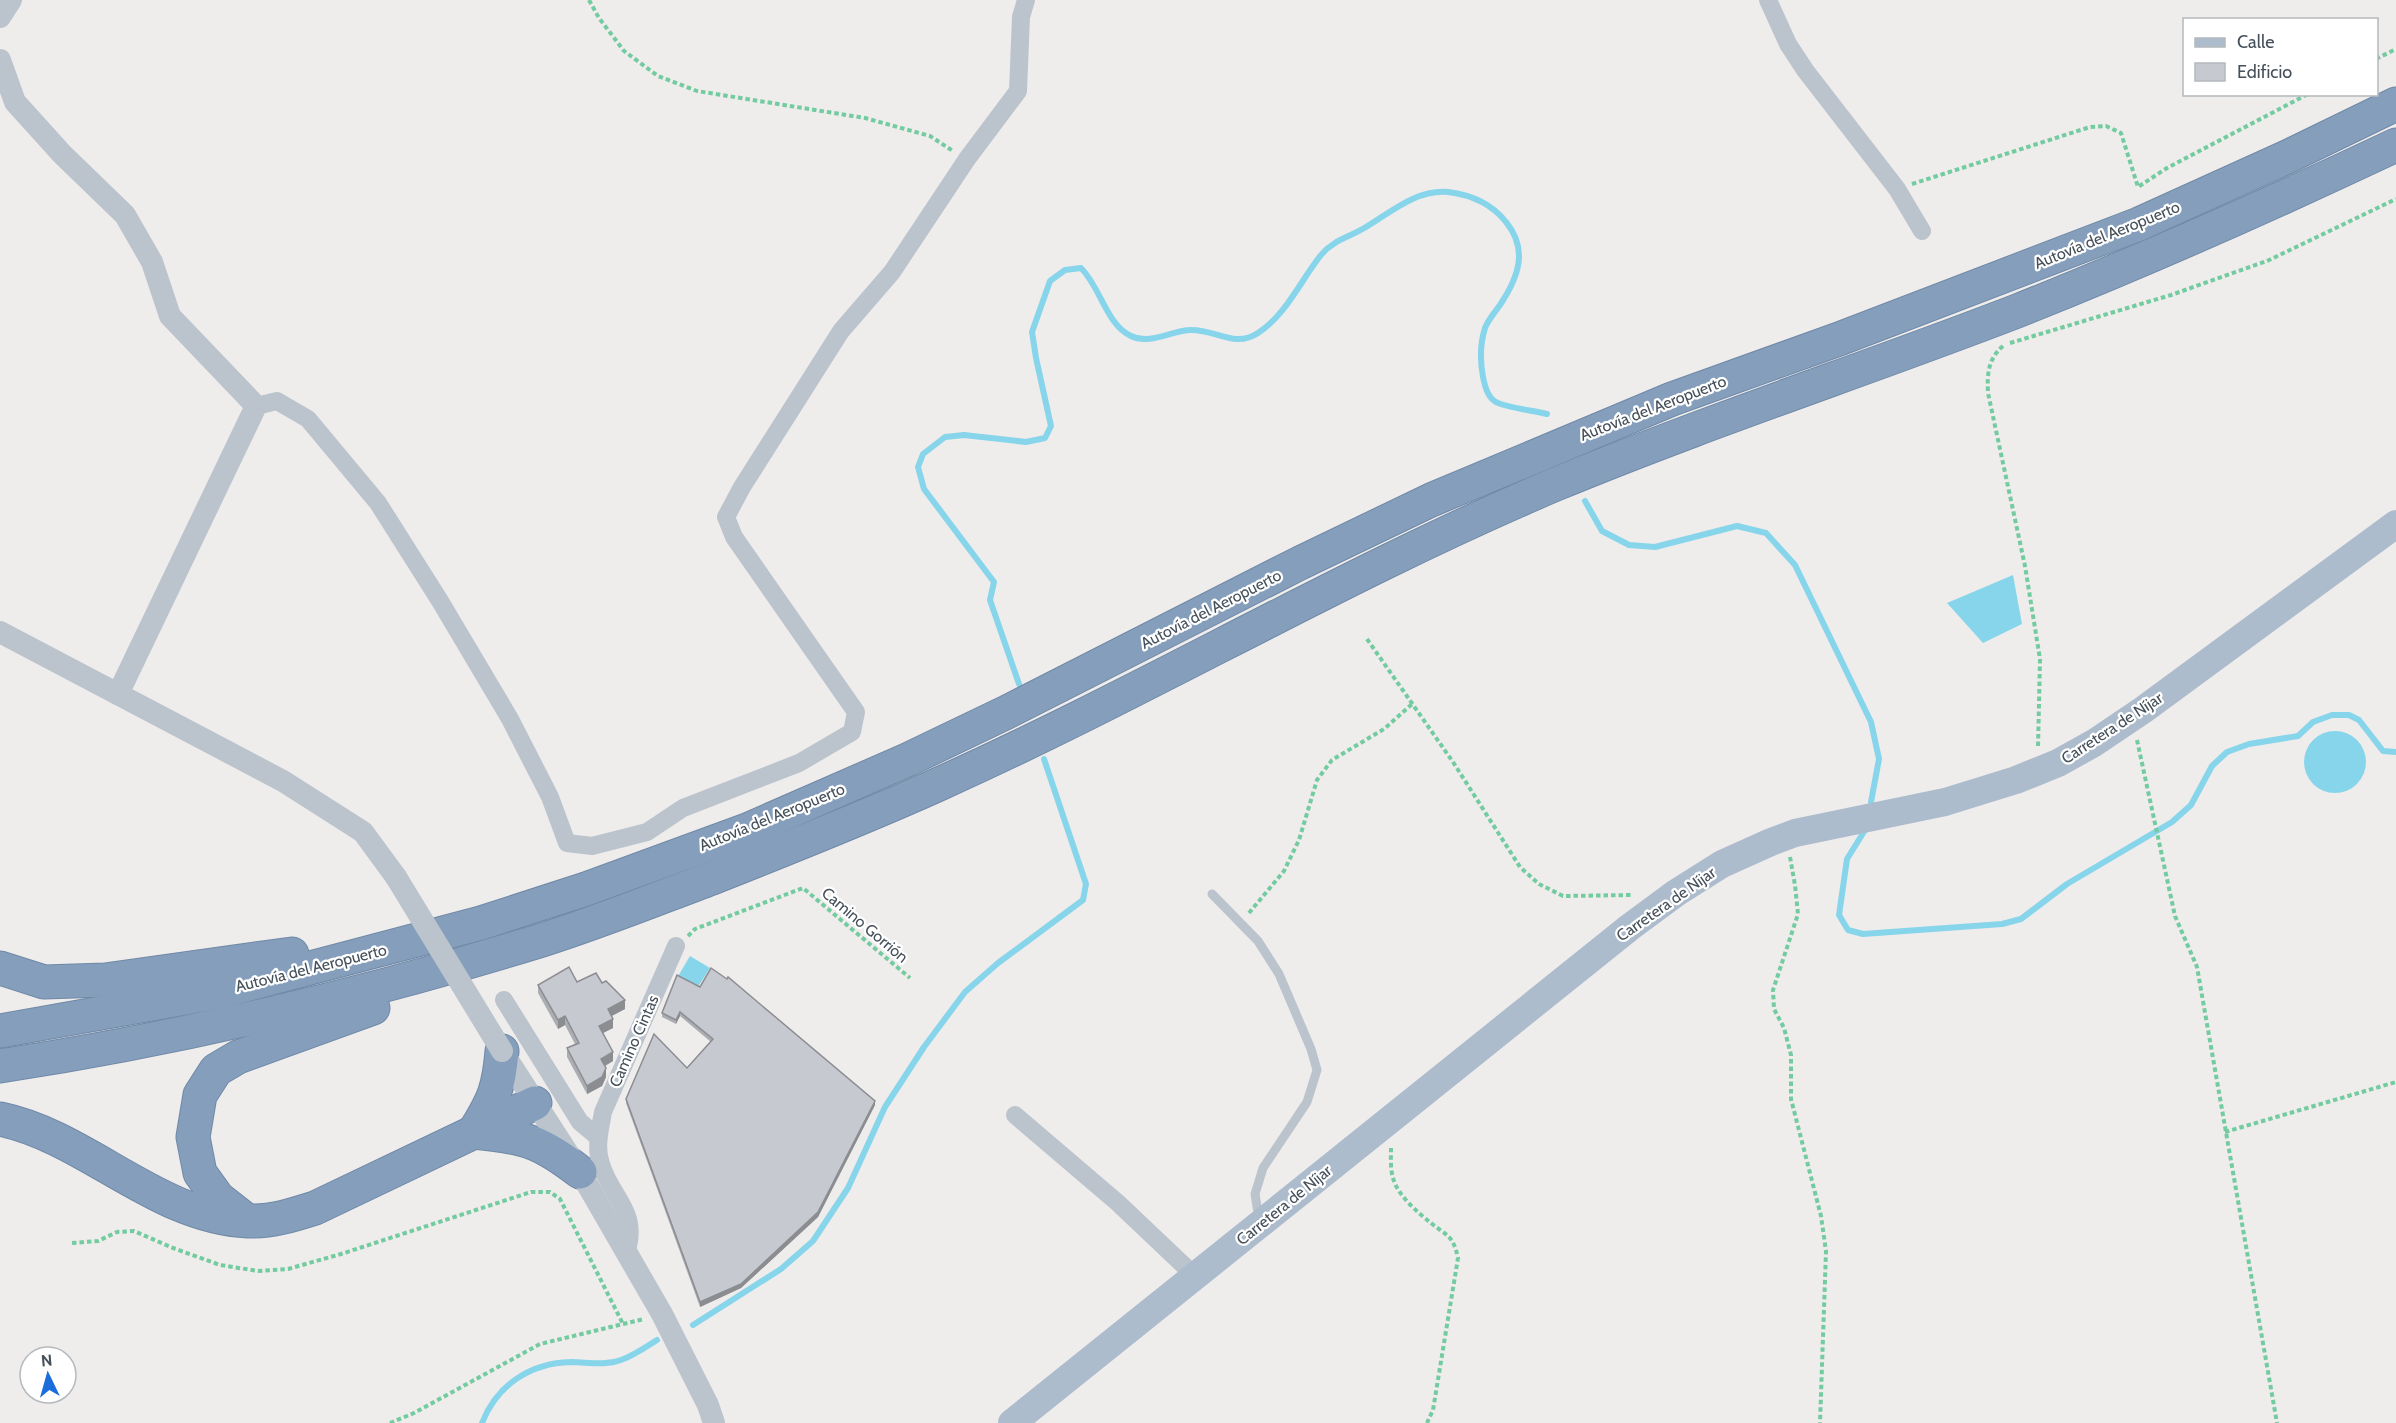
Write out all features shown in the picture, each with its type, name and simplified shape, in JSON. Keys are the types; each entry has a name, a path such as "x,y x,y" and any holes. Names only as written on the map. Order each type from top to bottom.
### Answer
{"highway":[{"name":"Autovía del Aeropuerto","path":"0,1031 219,992 481,923 586,889 747,830 907,760 1005,713 1300,563 1431,500 1672,399 1892,319 2139,224 2287,157 2396,104"},
{"name":"Autovía del Aeropuerto","path":"0,1066 162,1038 387,985 547,938 814,838 942,783 1388,562 1555,485 2016,311 2242,216 2396,144"},
{"path":"0,968 44,982 105,980 330,949 481,923"},
{"path":"248,1221 218,1198 200,1173 193,1137 200,1095 216,1070 238,1058 413,993 547,938"},
{"path":"474,1132 489,1108 500,1081 502,1051"},
{"path":"0,1119 20,1123 56,1138 161,1197 209,1214 248,1221 280,1219 315,1208 535,1103"},
{"path":"474,1132 513,1136 539,1144 580,1172"}],"main road":[{"name":"Carretera de Níjar","path":"1012,1423 1630,927 1676,893 1722,864 1795,833 1945,802 2036,772 2094,743 2132,718 2396,525"}],"street":[{"path":"0,17 11,0"},
{"path":"256,406 277,401 308,419 378,503 440,601 510,719 550,797 567,843 592,846 646,832 683,808 799,763 852,732 856,712 734,537 726,517 742,487 841,331 892,272 967,159 1018,91 1021,17 1026,0"},
{"path":"1768,0 1788,44 1805,70 1897,189 1922,231"},
{"path":"0,60 15,102 62,154 125,215 152,261 170,316 256,406"},
{"path":"118,694 256,406"},
{"path":"0,632 283,781 363,832 396,878 502,1051 580,1172 662,1314 708,1406 714,1423"},
{"name":"Camino Cintas","path":"626,1253 630,1243 630,1226 622,1204 601,1164 598,1137 603,1112 676,946"},
{"path":"504,1000 580,1122 598,1137"},
{"path":"1015,1115 1118,1203 1195,1276"}],"lane":[{"path":"1212,894 1258,941 1279,974 1311,1049 1317,1070 1307,1102 1263,1168 1255,1194 1260,1225"}],"path":[{"path":"589,0 599,18 624,51 658,76 697,91 865,118 930,136 967,159"},
{"path":"2378,58 2396,49"},
{"path":"1897,189 2090,127 2106,126 2121,133 2138,187 2167,168 2304,96"},
{"path":"2036,772 2040,659 2025,566 1988,393 1987,371 1993,356 2002,346 2171,295 2267,261 2396,199"},
{"path":"1367,639 1453,762 1520,867 1539,884 1563,896 1676,893"},
{"path":"1240,922 1262,900 1284,871 1299,840 1317,780 1332,760 1384,729 1412,704"},
{"path":"2132,718 2175,916 2197,967 2277,1423"},
{"path":"1795,833 1789,859 1796,885 1798,914 1773,990 1774,1009 1784,1028 1791,1055 1791,1099 1821,1216 1826,1251 1820,1423"},
{"name":"Camino Gorrión","path":"676,946 695,929 803,888 910,978"},
{"path":"2225,1132 2396,1082"},
{"path":"1384,1125 1390,1135 1394,1181 1404,1196 1430,1223 1447,1233 1455,1243 1458,1258 1433,1410 1427,1423"},
{"path":"72,1243 98,1241 117,1232 134,1231 220,1265 258,1271 288,1269 341,1254 496,1202 531,1192 550,1192 561,1199 623,1324"},
{"path":"390,1423 414,1413 540,1344 662,1314"}],"water":[{"path":"2013,575 2022,624 1983,643 1947,603"},
{"path":"2329,731 2341,731 2357,740 2364,750 2366,762 2364,774 2357,784 2341,793 2329,793 2318,788 2309,779 2304,768 2304,756 2309,745 2318,736"},
{"path":"690,956 710,968 696,990 677,978"}],"building":[{"path":"569,967 577,982 596,973 602,983 606,981 625,1000 608,1009 613,1019 599,1026 613,1052 601,1059 606,1068 602,1077 587,1086 567,1048 579,1043 565,1016 558,1020 538,985"},
{"path":"711,968 727,979 728,977 875,1101 818,1212 741,1284 700,1302 626,1099 654,1034 687,1068 713,1039 680,1012 676,1020 662,1013 677,975 700,987"}],"waterway":[{"path":"1019,684 990,600 994,582 924,489 918,467 923,454 945,437 964,435 1026,442 1045,438 1051,426 1032,332 1050,281 1065,270 1081,268 1094,285 1115,323 1131,336 1145,339 1198,330 1232,339 1241,339 1258,333 1277,317 1321,255 1336,242 1415,198 1437,192 1465,195 1488,205 1506,222 1513,232 1519,253 1512,285 1488,322 1483,334 1481,359 1486,389 1489,396 1498,403 1547,414"},
{"path":"1585,501 1602,531 1629,545 1655,547 1737,526 1766,533 1795,565 1871,722 1879,759 1871,802"},
{"path":"1865,830 1847,859 1839,915 1848,930 1863,934 2002,924 2021,919 2067,884 2172,822 2191,805 2212,766 2227,752 2249,744 2298,736 2313,722 2332,715 2349,715 2359,720 2383,751 2396,752"},
{"path":"693,1325 781,1269 813,1241 848,1188 885,1107 924,1047 965,992 998,963 1083,900 1086,884 1044,759"},
{"path":"482,1423 488,1410 506,1387 529,1372 556,1363 615,1362 657,1340"}]}
